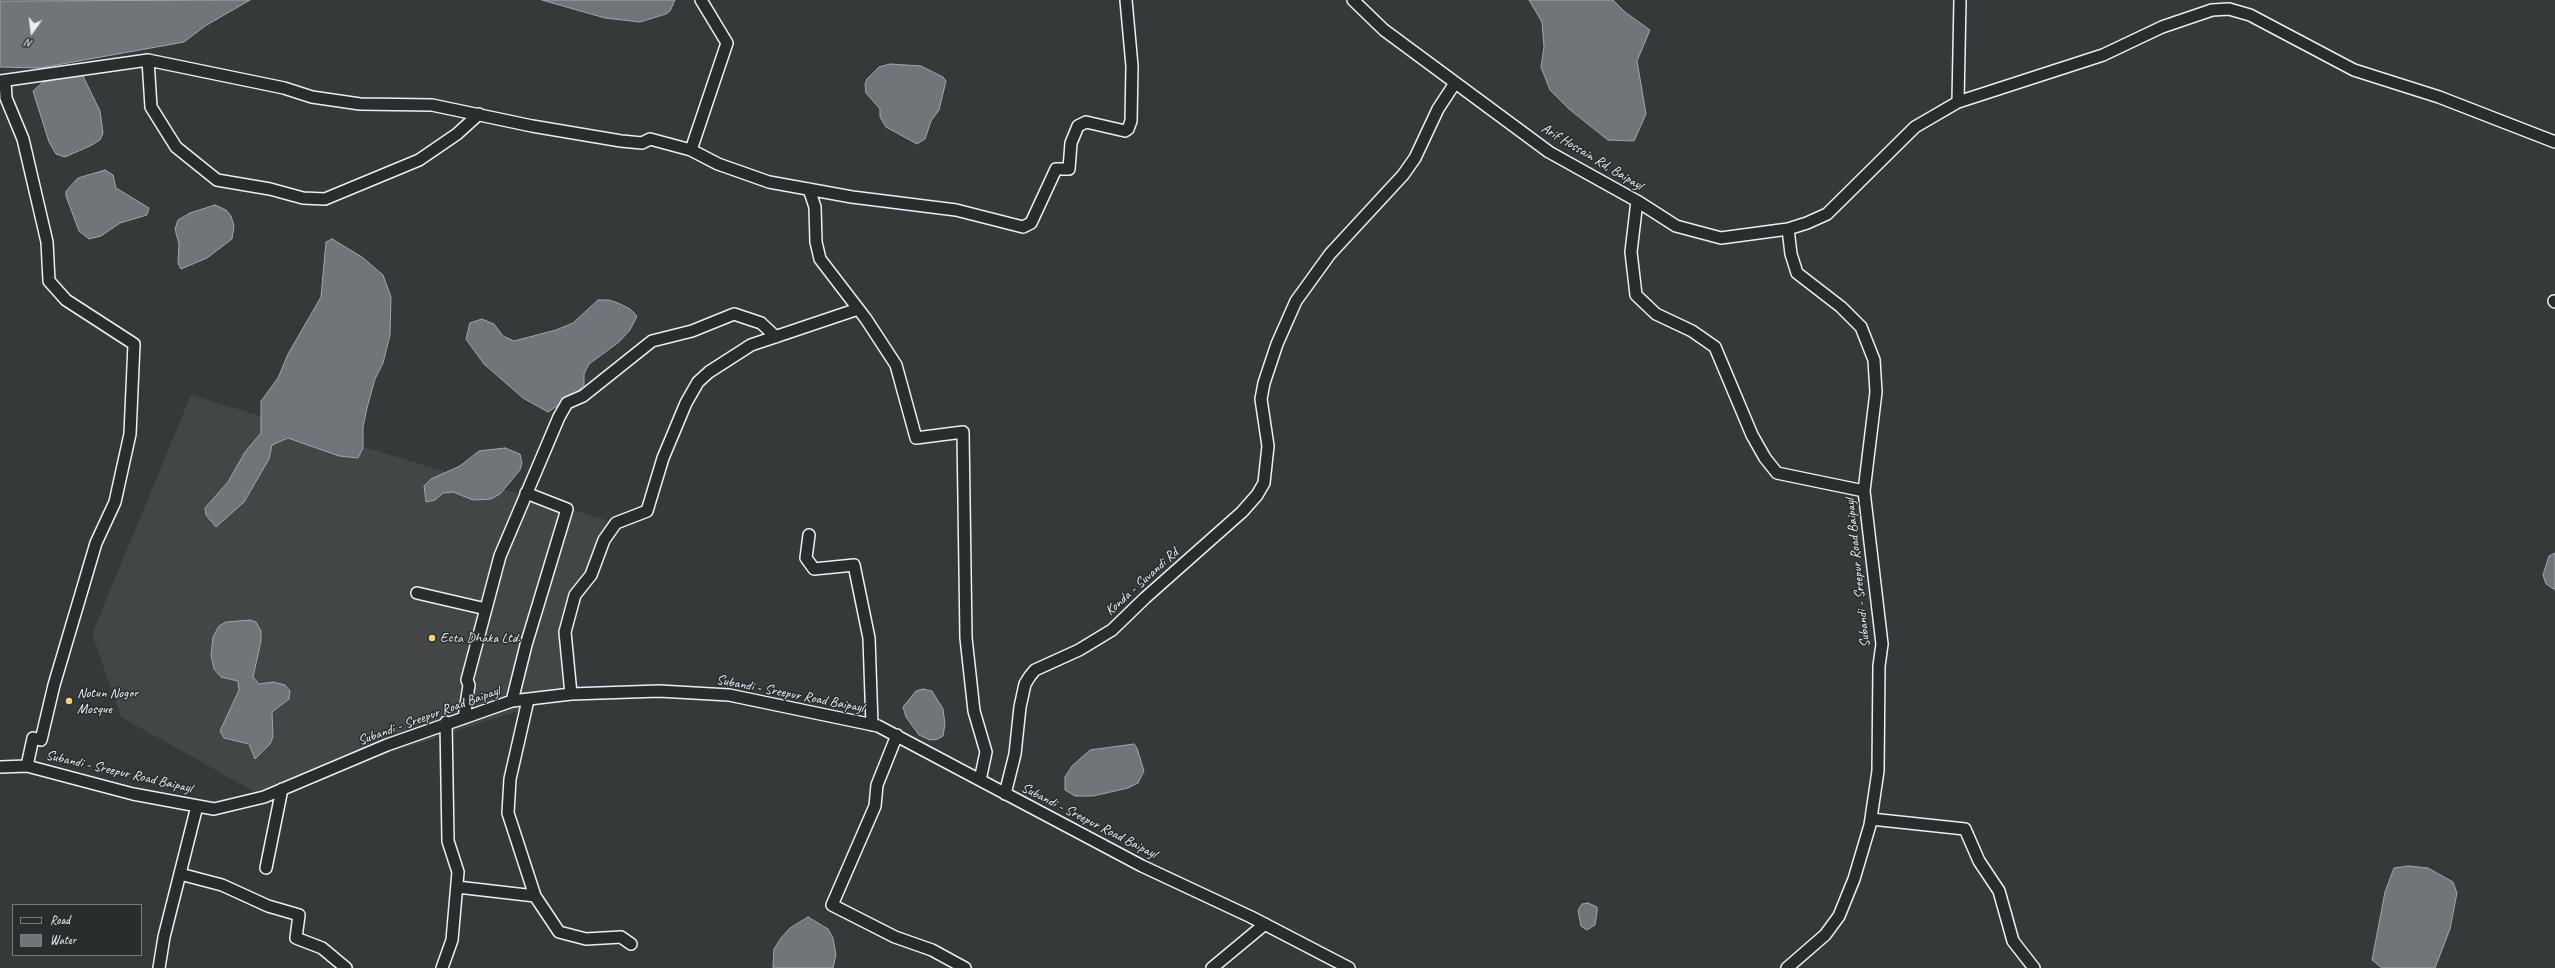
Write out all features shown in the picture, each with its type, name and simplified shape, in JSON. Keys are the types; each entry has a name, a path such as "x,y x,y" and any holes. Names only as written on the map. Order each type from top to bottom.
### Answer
{"street":[{"path":"691,150 727,43 701,0"},
{"path":"27,766 33,738 41,740 77,600 96,543 115,502 130,434 134,344 66,300 48,281 47,242 23,139 6,98 2,81 148,60 284,88 312,97 360,104 432,105 532,126 621,141 642,143 650,139 691,150 718,164 769,182 852,197 956,210 1023,228 1031,224 1056,169 1069,169 1070,143 1078,126 1086,122 1125,131 1128,129 1131,121 1132,66 1126,0"},
{"name":"Arif Hossain Rd, Baipayl","path":"1353,0 1384,30 1549,152 1637,201 1676,226 1721,238 1799,227 1827,214 1915,127 1958,102 2103,55 2192,15 2212,10 2229,9 2250,15 2354,70 2439,97 2555,142"},
{"path":"1958,102 1960,0"},
{"path":"148,60 151,107 176,147 217,180 270,189 303,198 326,199 419,160 457,134 479,114"},
{"name":"Konda - Suvandi Rd","path":"1005,794 1015,754 1020,707 1025,684 1035,670 1079,650 1112,630 1145,598 1242,512 1257,495 1264,483 1268,446 1261,399 1267,371 1296,301 1330,254 1403,175 1415,158 1438,109 1455,83"},
{"path":"809,189 815,207 816,242 820,259 858,309 896,366 916,438 963,432 966,638 974,711 986,752 980,780"},
{"path":"1637,201 1631,252 1636,295 1656,314 1692,331 1715,347 1752,435 1765,458 1777,473 1864,492"},
{"name":"Subandi - Sreepur Road Baipayl","path":"1787,968 1825,935 1839,916 1854,879 1871,819 1878,771 1879,666 1882,644 1864,492 1876,392 1874,360 1862,327 1841,307 1797,272 1791,254 1788,229"},
{"path":"571,694 565,632 575,595 591,575 604,540 616,523 647,511 662,458 686,403 698,382 709,372 751,345 858,309"},
{"path":"464,718 469,685 467,680 500,556 559,417 567,403 583,396 652,341 692,331 734,314 761,323 776,337"},
{"path":"512,702 526,645 567,510 526,493"},
{"path":"809,535 806,558 814,569 854,565 869,638 872,725"},
{"path":"417,592 486,609"},
{"name":"Subandi - Sreepur Road Baipayl","path":"0,767 27,766 133,794 214,809 264,797 446,722 464,718 512,702 571,694 659,691 729,695 872,725 897,736 1142,866 1265,924 1349,968"},
{"path":"528,700 510,779 508,813 535,896 559,932 586,938 621,937 630,944"},
{"path":"442,968 452,940 458,872 448,841 446,722"},
{"path":"897,736 877,786 875,806 832,905 895,937 932,950 965,968"},
{"path":"266,868 282,789"},
{"path":"159,968 197,806"},
{"path":"1871,819 1965,829 1979,861 1999,891 2013,941 2034,968"},
{"path":"180,874 222,885 268,906 299,915 296,938 322,948 346,968"},
{"path":"457,887 535,896"},
{"path":"1212,968 1265,924"}],"shaded area":[{"path":"191,395 616,523 565,632 571,694 305,780 264,797 121,717 92,634"}],"water":[{"path":"250,0 205,26 184,42 40,68 0,67 0,1"},
{"path":"542,0 675,0 670,11 666,14 640,22 605,18"},
{"path":"1529,0 1613,0 1625,12 1650,30 1637,61 1646,114 1634,141 1608,140 1569,109 1550,90 1541,67 1544,47 1542,22"},
{"path":"890,64 921,66 943,77 946,81 939,110 931,121 925,139 917,144 886,127 880,117 880,109 866,93 865,84 867,79 879,67"},
{"path":"82,74 100,111 103,133 100,140 65,157 56,154 49,142 33,91 43,82"},
{"path":"105,170 113,175 116,188 149,208 147,215 120,223 101,236 89,239 79,231 66,196 66,191 78,178"},
{"path":"215,205 226,210 231,216 234,226 232,239 207,258 181,269 178,263 179,244 175,229 178,220 190,213"},
{"path":"332,239 362,257 383,275 391,297 390,335 383,363 375,379 367,408 363,427 363,448 358,458 339,456 288,438 272,445 269,459 244,502 216,527 206,515 205,508 228,482 245,452 261,433 261,401 278,378 288,354 321,297 326,242"},
{"path":"598,300 609,300 618,303 630,309 637,316 630,330 619,342 589,364 584,374 584,385 575,394 548,412 523,398 484,364 466,339 470,323 482,319 494,324 503,336 514,341 556,330 573,323"},
{"path":"505,448 520,454 522,463 520,470 500,494 491,499 473,500 453,492 443,493 435,500 426,502 424,486 431,479 460,466 479,451"},
{"path":"2555,553 2555,590 2546,584 2543,575 2549,556"},
{"path":"250,620 256,622 261,631 261,641 253,677 259,684 273,682 285,685 290,691 289,699 272,712 273,737 270,744 255,759 249,744 224,738 220,731 239,690 238,681 221,677 214,669 211,655 213,637 219,626 226,622"},
{"path":"923,689 932,691 943,709 945,724 943,736 938,739 930,740 919,735 906,717 903,707 916,691"},
{"path":"1134,744 1137,748 1144,771 1138,783 1128,788 1093,796 1075,796 1065,790 1065,777 1072,766 1090,750"},
{"path":"2408,866 2428,868 2453,882 2457,893 2450,929 2435,968 2382,968 2372,960 2385,892 2394,868"},
{"path":"1588,903 1597,907 1597,912 1595,925 1587,930 1581,926 1578,910 1582,904"},
{"path":"808,917 828,929 833,938 836,955 833,968 773,968 774,949 781,938 790,928"}],"place":[{"name":"Ecta Dhaka Ltd.","path":"432,638"},
{"name":"Notun Nogor Mosque","path":"69,701"}]}
